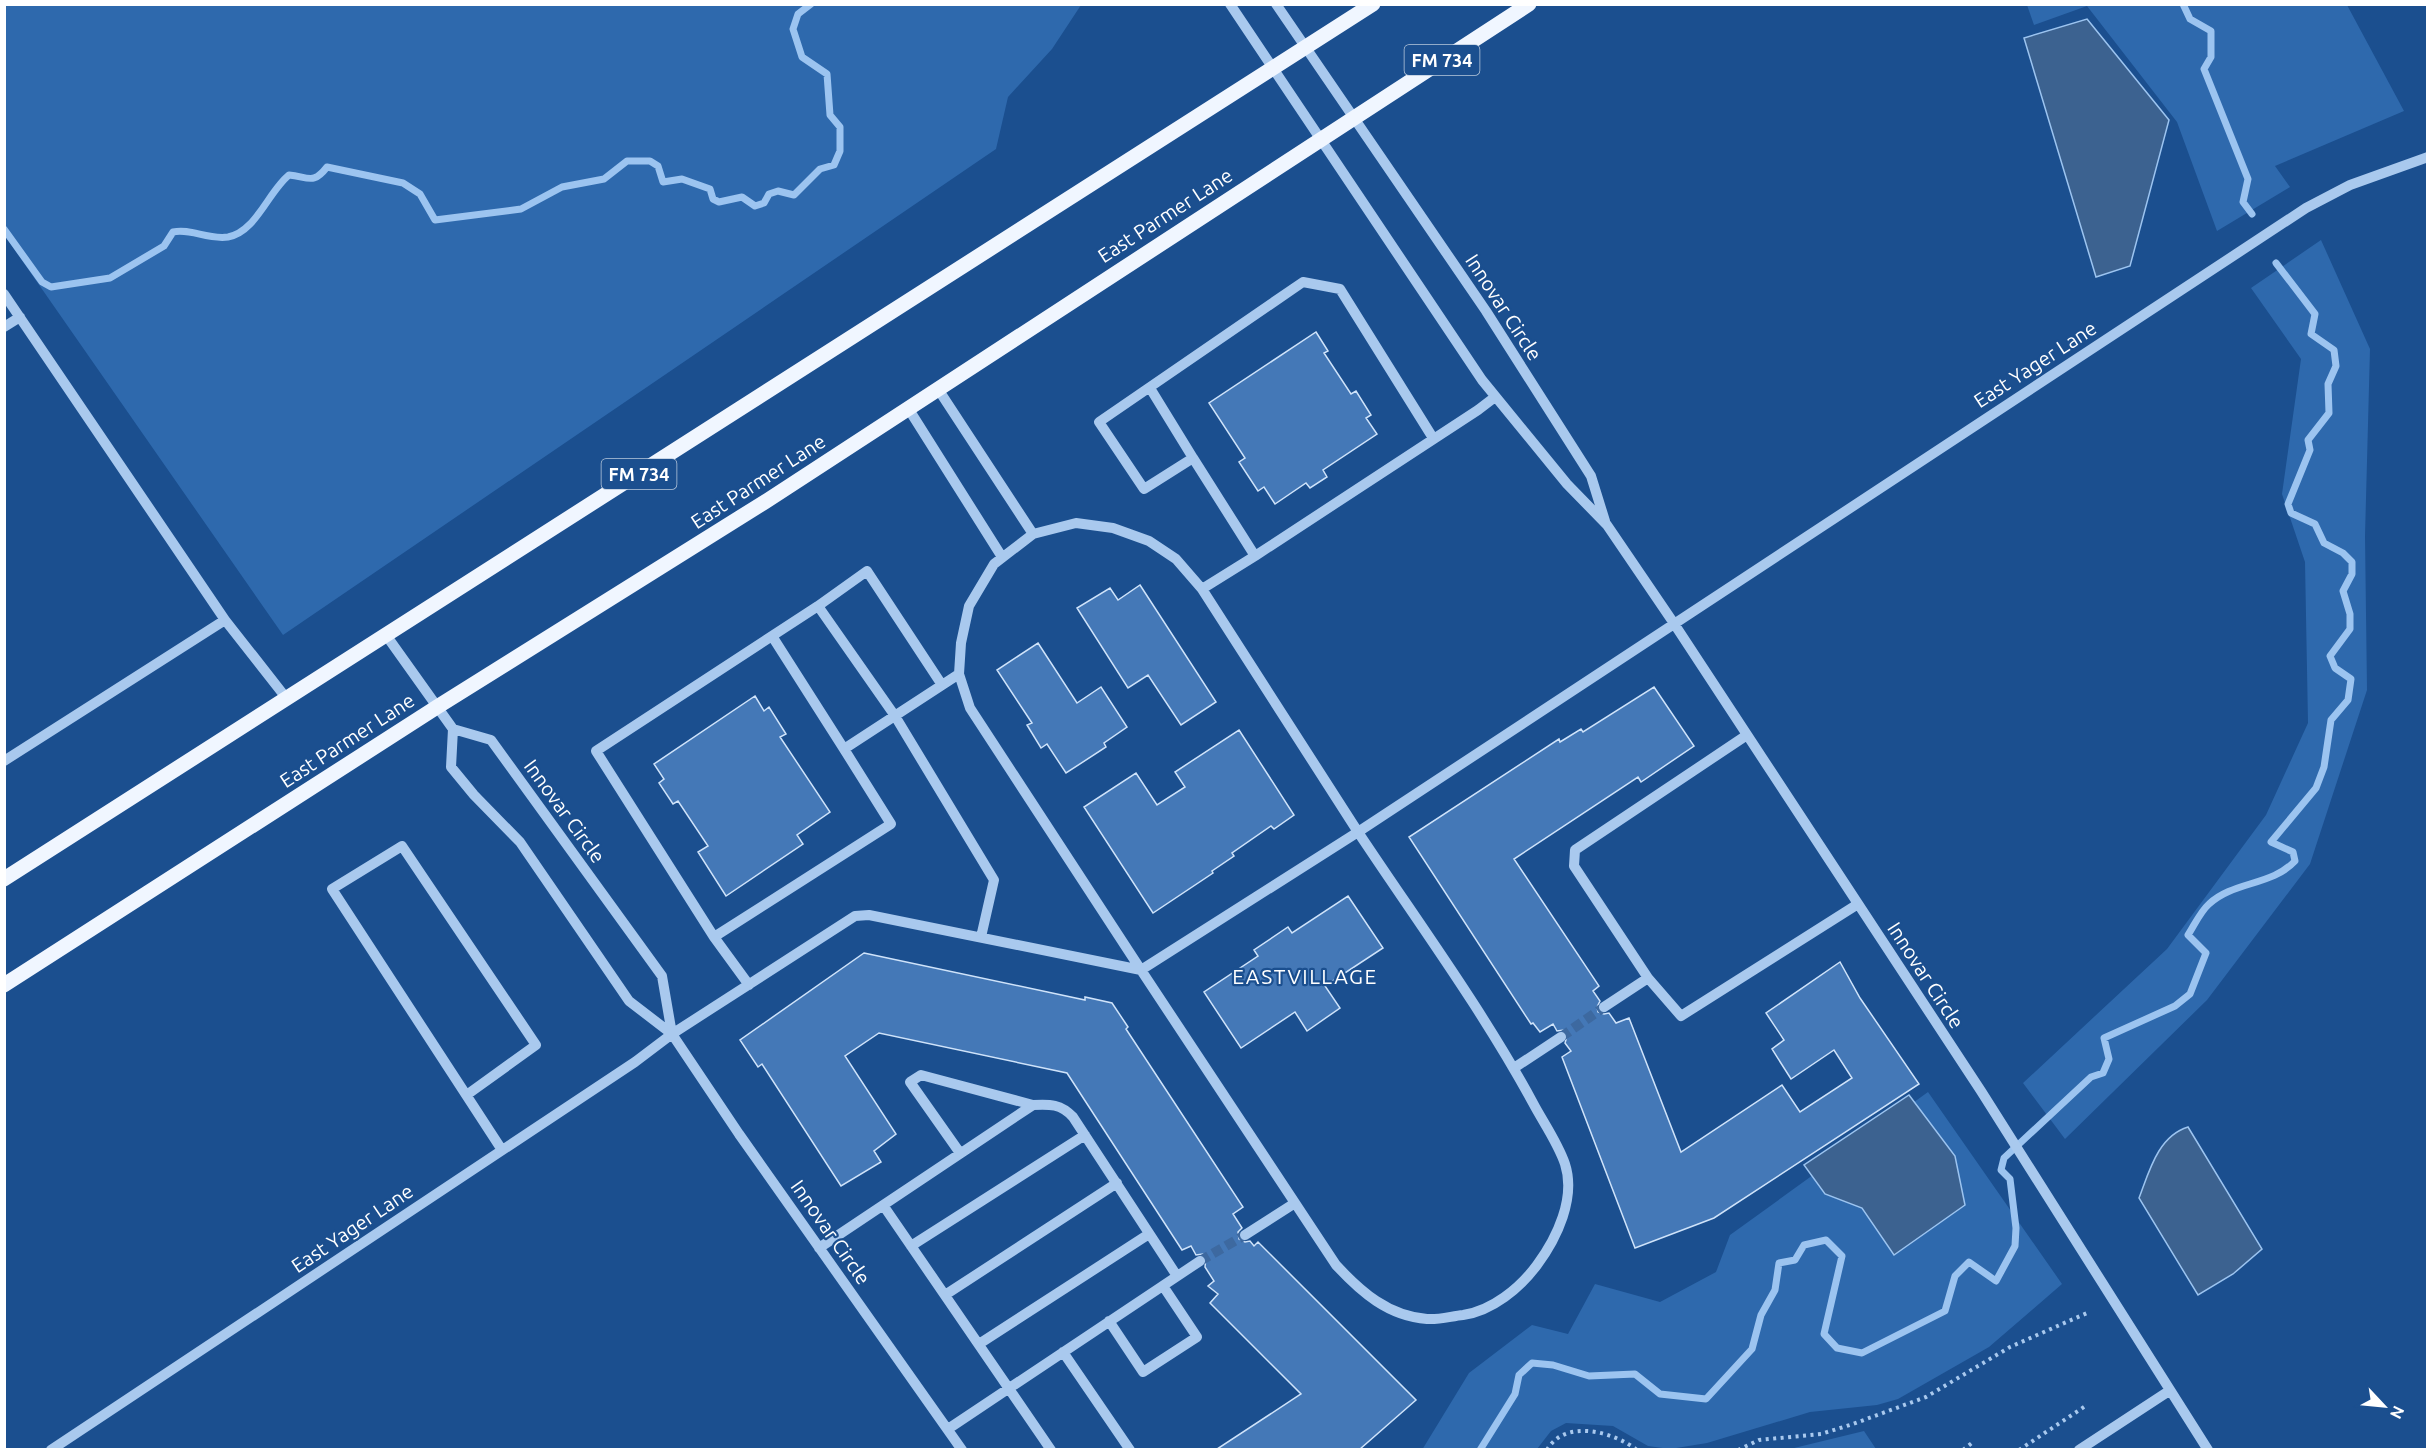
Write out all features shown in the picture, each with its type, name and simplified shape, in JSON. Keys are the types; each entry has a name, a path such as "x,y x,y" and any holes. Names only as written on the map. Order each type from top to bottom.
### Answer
{"main road":[{"name":"FM 734","path":"4,879 1373,4"},
{"name":"East Parmer Lane","path":"4,985 437,707 768,500 1529,4"}],"street":[{"name":"Innovar Circle","path":"1230,4 1495,397 1567,484 1606,525 1673,622 1981,1091 2208,1449"},
{"name":"Innovar Circle","path":"1276,4 1486,311 1591,476 1606,525"},
{"name":"East Yager Lane","path":"51,1449 502,1150 672,1034 855,916 870,915 1141,970 1358,831 2306,208 2350,185 2427,157"},
{"path":"1193,458 1144,489 1099,422 1303,282 1340,289 1433,438"},
{"path":"4,294 225,620 287,699"},
{"path":"4,327 20,317"},
{"path":"1150,388 1255,556"},
{"path":"938,389 1033,534"},
{"path":"1202,589 1495,397"},
{"path":"908,408 1002,557"},
{"path":"1076,523 1113,528 1149,541 1176,558 1202,589 1514,1068 1565,1164 1568,1188 1564,1212 1550,1247 1529,1276 1500,1300 1476,1313 1428,1319 1391,1310 1360,1292 1336,1265 970,708 959,675 961,643 969,606 980,585 1002,557 1033,534 1076,523"},
{"path":"748,985 714,937 596,751 818,606 867,571 942,685"},
{"path":"818,606 895,716 994,880 981,938"},
{"path":"4,760 225,620"},
{"path":"386,635 453,729"},
{"path":"714,937 891,824 772,636"},
{"path":"844,749 959,675"},
{"name":"Innovar Circle","path":"672,1034 662,976 655,966 491,740 453,729 451,766 474,795 520,842 629,1001 672,1034 819,1248 963,1449"},
{"path":"1747,735 1575,850 1574,866 1648,978 1681,1016 1858,904"},
{"path":"468,1094 536,1046 402,846 332,890 468,1094 502,1150"},
{"path":"1604,1007 1648,978"},
{"path":"1514,1068 1561,1037"},
{"path":"960,1154 910,1082 921,1075 1033,1105 1053,1104 1065,1108 1177,1276"},
{"path":"819,1248 1033,1105"},
{"path":"911,1246 1085,1135"},
{"path":"945,1294 1117,1183"},
{"path":"1245,1234 1295,1203"},
{"path":"883,1205 1051,1449"},
{"path":"979,1344 1149,1234"},
{"path":"948,1429 1200,1261"},
{"path":"1110,1321 1143,1372 1197,1337 1164,1286"},
{"path":"1063,1352 1130,1449"},
{"path":"2079,1449 2169,1390"}],"path":[{"path":"1738,1449 1760,1440 1806,1437 1853,1424 1926,1397 2010,1347 2087,1313"},
{"path":"2019,1449 2087,1405"},
{"path":"1547,1449 1559,1436 1575,1431 1614,1435 1636,1449"},
{"path":"1963,1449 1972,1442"}],"shaded area":[{"path":"4,5 1081,5 1052,49 1008,97 996,149 283,635 5,236"},
{"path":"2027,5 2347,5 2404,111 2275,166 2290,187 2217,231 2177,122 2087,6 2034,25"},
{"path":"2087,19 2169,120 2130,266 2096,277 2024,38"},
{"path":"2321,240 2370,349 2365,536 2367,690 2310,864 2207,1000 2065,1139 2023,1083 2167,949 2266,815 2308,723 2305,562 2282,494 2301,359 2251,288"},
{"path":"1928,1092 2062,1284 1989,1347 1898,1399 1877,1405 1810,1412 1707,1443 1670,1449 1648,1446 1613,1426 1566,1423 1551,1431 1537,1449 1422,1450 1469,1373 1532,1325 1568,1334 1595,1284 1660,1302 1716,1272 1730,1235"},
{"path":"1909,1095 1955,1156 1965,1205 1894,1255 1862,1208 1825,1194 1804,1165"},
{"path":"2188,1127 2262,1249 2233,1274 2198,1295 2139,1198 2151,1166 2162,1147 2169,1138"},
{"path":"1864,1431 1876,1449 1790,1449"}],"building":[{"path":"1316,332 1328,351 1324,353 1351,394 1356,391 1371,415 1366,418 1377,434 1323,470 1327,477 1310,488 1306,483 1275,504 1264,487 1258,491 1239,462 1245,458 1209,403"},
{"path":"1140,585 1216,702 1181,725 1148,675 1128,688 1077,608 1110,588 1118,600"},
{"path":"1038,643 1077,703 1101,687 1127,727 1104,743 1106,747 1066,773 1047,744 1041,748 1027,725 1032,723 997,670"},
{"path":"1654,687 1694,746 1641,782 1638,777 1514,859 1599,986 1593,991 1600,1001 1597,1007 1598,1012 1609,1013 1616,1023 1629,1018 1681,1152 1782,1085 1800,1112 1852,1078 1834,1050 1791,1079 1772,1049 1784,1040 1766,1013 1840,962 1860,998 1919,1084 1714,1218 1635,1248 1562,1057 1571,1051 1565,1043 1568,1033 1564,1030 1557,1031 1553,1024 1540,1032 1533,1023 1531,1024 1409,837 1559,739 1560,742 1581,729 1583,732"},
{"path":"755,696 764,711 769,707 786,734 780,737 830,812 797,835 803,844 726,896 698,852 708,846 678,801 673,804 659,783 664,779 654,764"},
{"path":"1239,730 1294,815 1274,829 1271,826 1232,853 1234,856 1212,871 1213,873 1153,913 1084,807 1136,773 1157,805 1185,787 1175,772"},
{"path":"1348,896 1383,948 1325,986 1340,1008 1307,1031 1295,1012 1241,1048 1204,992 1258,956 1254,950 1288,927 1292,933"},
{"path":"864,953 1085,1000 1085,997 1112,1003 1128,1027 1126,1029 1243,1207 1233,1214 1242,1228 1238,1232 1239,1239 1245,1242 1250,1241 1254,1246 1258,1242 1416,1400 1360,1449 1217,1449 1301,1394 1210,1303 1218,1294 1208,1286 1214,1281 1205,1267 1206,1257 1203,1254 1196,1255 1191,1246 1182,1250 1067,1073 879,1033 845,1056 896,1134 874,1151 881,1162 841,1186 762,1064 758,1067 740,1040"}],"waterway":[{"path":"4,229 42,282 51,287 110,278 164,246 173,232 180,231 213,237 238,234 254,220 281,182 289,175 310,179 318,176 327,167 403,183 420,194 435,220 521,209 562,187 604,179 627,161 650,161 658,166 663,182 682,179 710,189 713,199 719,202 742,197 755,206 764,203 769,194 778,191 794,195 820,169 834,165 840,151 840,127 830,115 827,74 802,57 793,29 798,14 811,4"},
{"path":"2183,4 2190,19 2211,31 2211,57 2204,69 2248,179 2243,202 2252,214"},
{"path":"1480,1450 1515,1394 1519,1375 1532,1363 1553,1365 1589,1376 1635,1374 1660,1394 1706,1399 1752,1349 1761,1315 1775,1290 1779,1263 1795,1260 1804,1245 1826,1240 1842,1256 1824,1334 1837,1348 1862,1353 1945,1311 1955,1276 1969,1262 1996,1281 2015,1246 2016,1228 2010,1179 2001,1170 2004,1158 2091,1077 2103,1073 2109,1059 2104,1038 2175,1006 2190,994 2206,953 2188,935 2206,907 2229,891 2264,880 2286,869 2295,861 2293,852 2271,842 2316,788 2324,767 2331,720 2348,700 2351,679 2335,668 2330,656 2350,629 2350,614 2343,591 2352,574 2352,562 2343,553 2324,543 2315,524 2291,513 2288,504 2310,450 2308,440 2329,413 2328,384 2336,366 2334,350 2311,334 2315,314 2276,263"}],"tunnel":[{"path":"1561,1037 1604,1007"},
{"path":"1200,1261 1245,1235"}],"district":[{"name":"EASTVILLAGE","path":"1305,976"}]}
